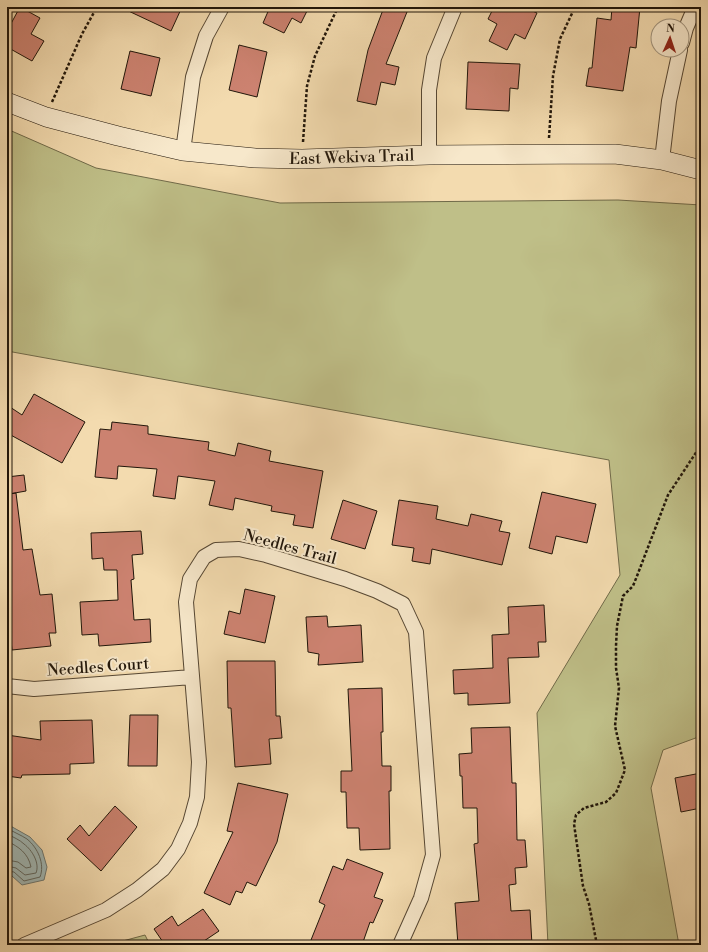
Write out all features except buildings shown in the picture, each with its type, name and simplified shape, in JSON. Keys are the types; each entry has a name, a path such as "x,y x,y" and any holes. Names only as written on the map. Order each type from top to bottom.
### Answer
{"street":[{"path":"183,151 193,77 206,36 222,7"},
{"path":"429,155 429,90 434,58 455,7"},
{"path":"690,19 695,7"},
{"path":"662,160 669,101 678,58"},
{"name":"East Wekiva Trail","path":"7,102 46,117 183,151 255,158 302,159 429,155 615,154 662,160 701,170"},
{"name":"Needles Trail","path":"24,945 106,910 137,890 158,873 178,849 190,823 197,798 199,762 186,602 190,579 204,557 216,550 239,549 266,555 377,590 402,604 416,632 433,855 421,898 400,945"},
{"name":"Needles Court","path":"7,686 34,689 192,677"}],"path":[{"path":"46,117 82,34 97,7"},
{"path":"302,159 307,86 315,56 338,7"},
{"path":"548,154 553,76 560,39 575,7"},
{"path":"597,945 590,904 583,886 574,824 576,815 584,808 606,802 616,793 623,779 626,770 615,726 618,688 616,668 617,626 623,596 633,586 668,495 701,445"}],"green space":[{"path":"7,129 96,168 280,203 618,200 701,205 701,736 663,750 651,788 679,945 548,945 537,713 620,575 609,460 7,351"},
{"path":"145,935 150,945 108,945"}],"water":[{"path":"7,824 30,837 42,850 47,867 44,880 22,885 12,876 7,874"}]}
